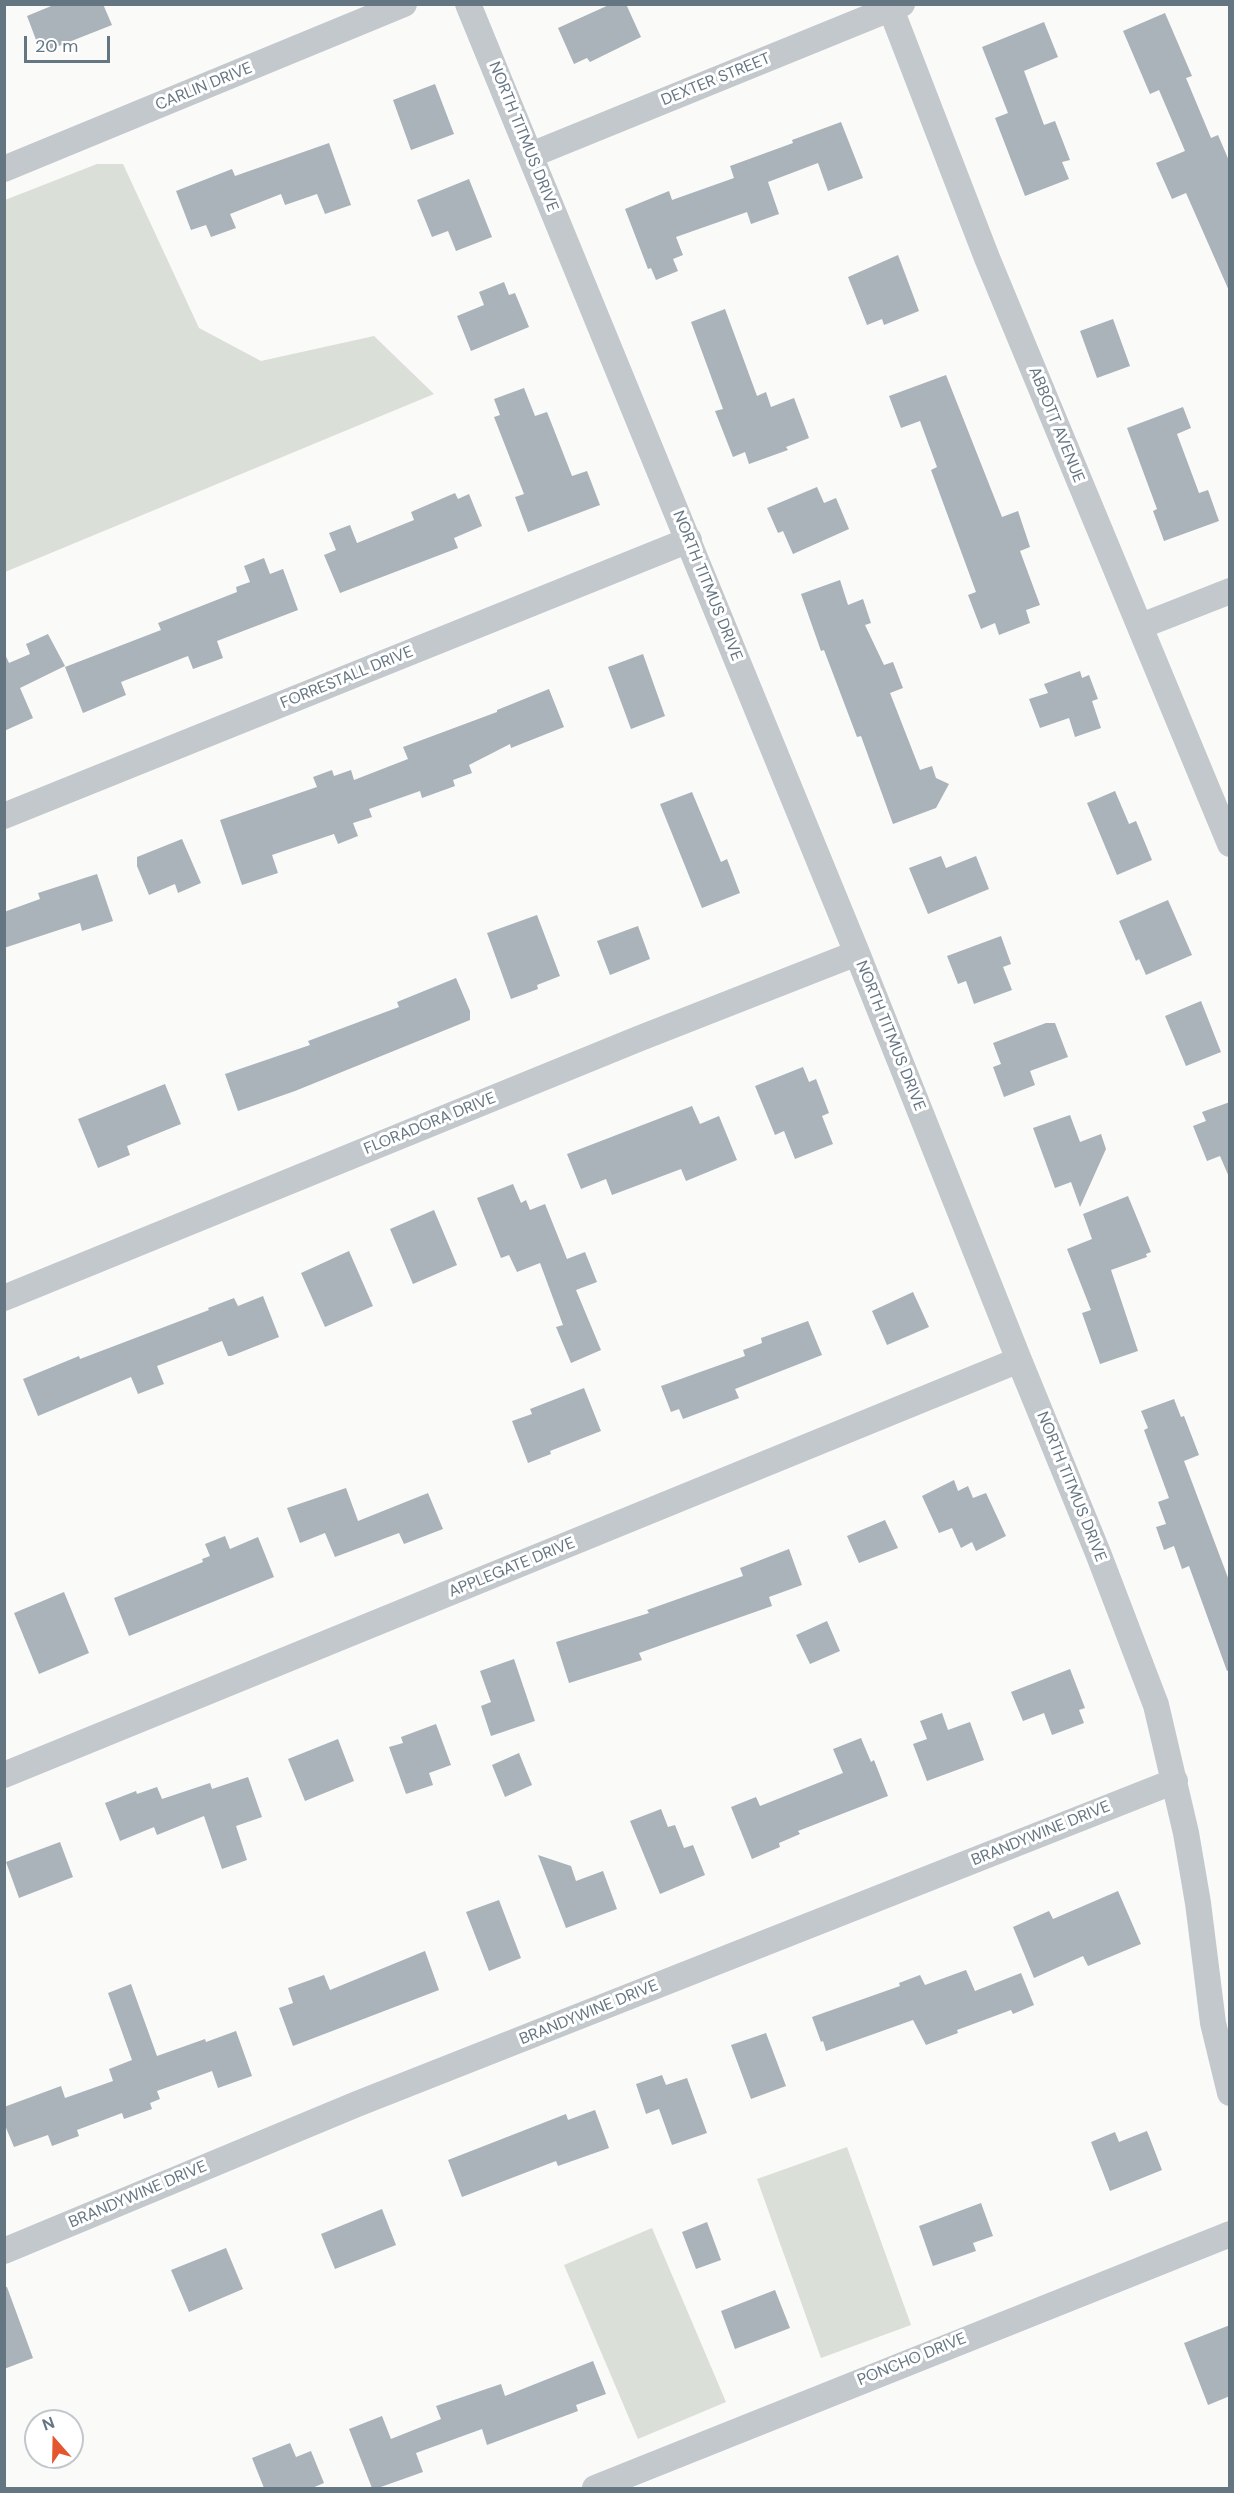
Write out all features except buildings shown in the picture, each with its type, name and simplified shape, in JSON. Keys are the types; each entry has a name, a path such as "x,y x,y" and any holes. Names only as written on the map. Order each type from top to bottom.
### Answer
{"street":[{"name":"CARLIN DRIVE","path":"4,169 404,4"},
{"name":"NORTH TITMUS DRIVE","path":"468,4 857,953 1098,1552 1156,1704 1175,1781 1198,1904 1213,2023 1230,2093"},
{"name":"DEXTER STREET","path":"531,155 894,6"},
{"name":"ABBOTT AVENUE","path":"894,6 987,258 1230,844"},
{"name":"FORRESTALL DRIVE","path":"4,816 688,540"},
{"path":"1141,626 1230,591"},
{"name":"FLORADORA DRIVE","path":"4,1298 627,1043 857,953"},
{"name":"APPLEGATE DRIVE","path":"4,1775 1019,1360"},
{"name":"BRANDYWINE DRIVE","path":"4,2251 357,2104 1175,1781"},
{"name":"PONCHO DRIVE","path":"595,2488 1230,2234"}],"shaded area":[{"path":"97,164 123,164 199,328 261,361 374,336 434,394 5,572 5,200"},
{"path":"847,2147 911,2325 821,2358 757,2179"},
{"path":"652,2228 726,2402 638,2439 564,2265"}]}
